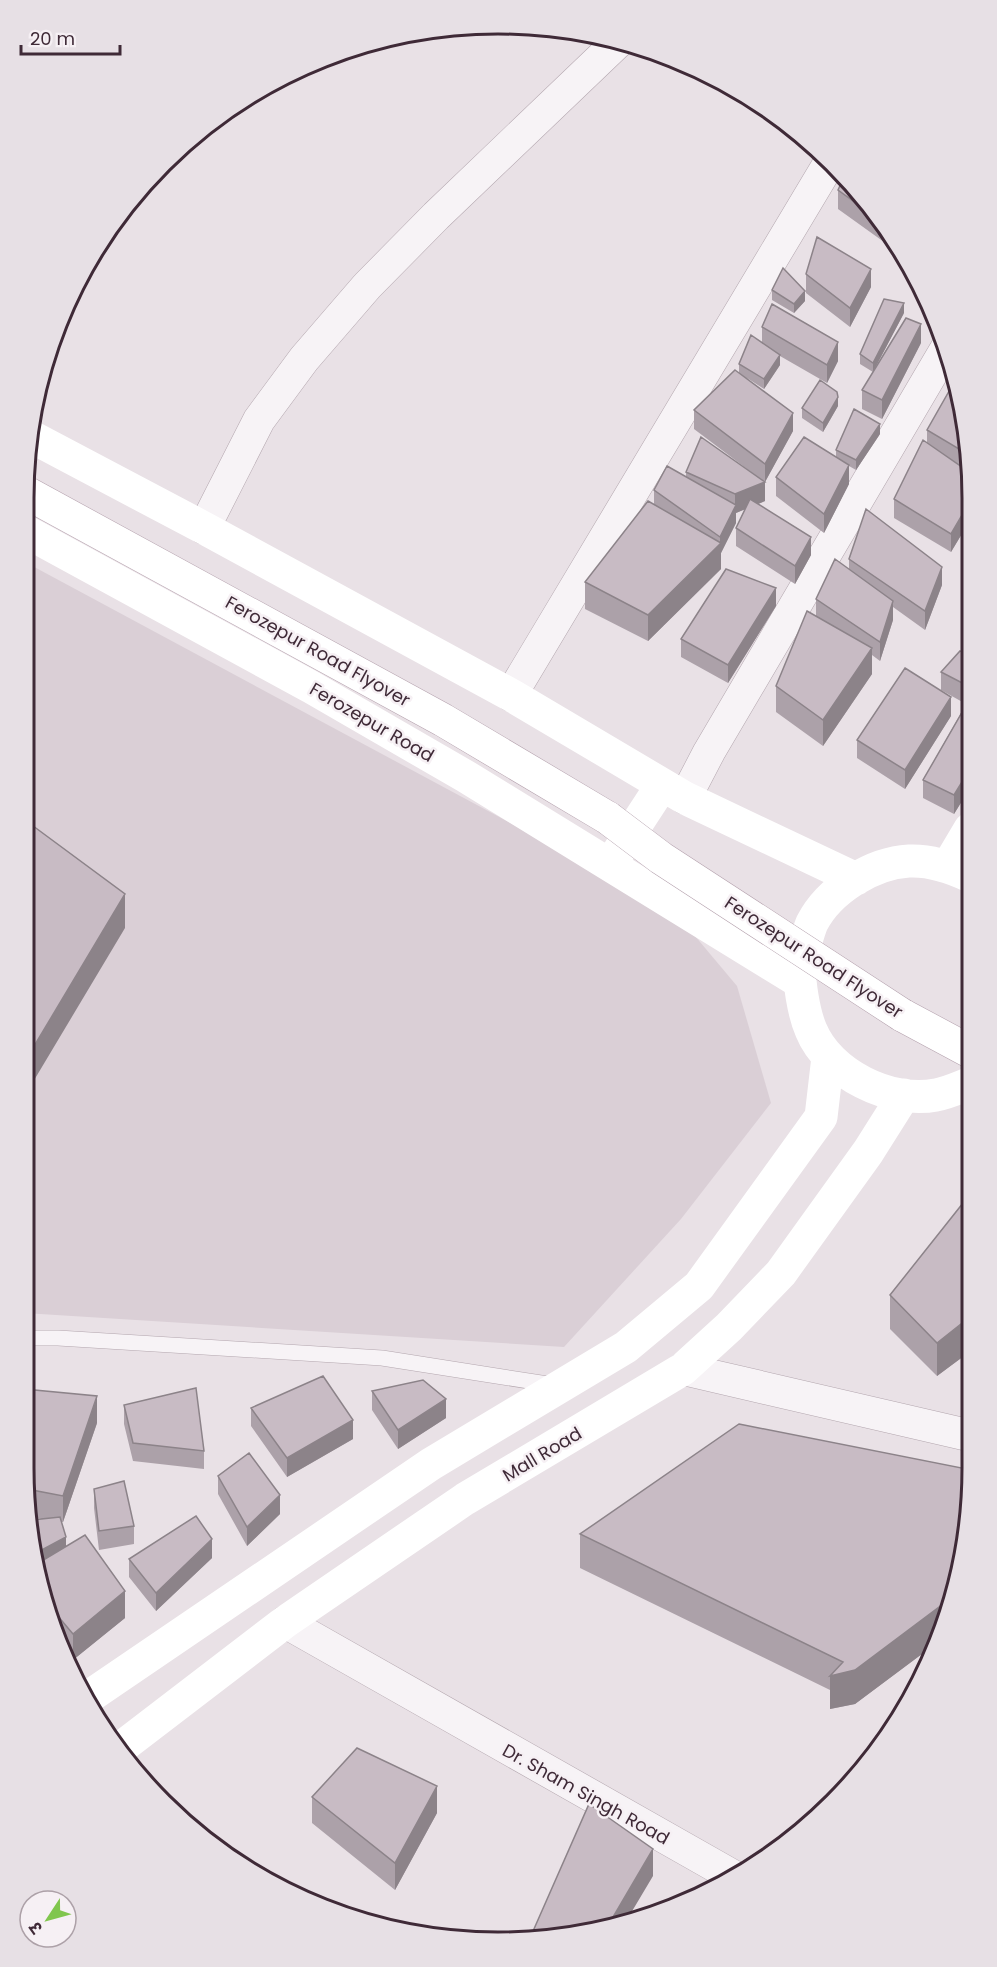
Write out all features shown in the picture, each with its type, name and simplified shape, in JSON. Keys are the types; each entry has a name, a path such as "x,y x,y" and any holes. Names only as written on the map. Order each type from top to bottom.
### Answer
{"main road":[{"path":"38,440 511,695 674,791 856,879"},
{"name":"Ferozepur Road Flyover","path":"34,497 443,720 608,818 661,858 902,1015 962,1047"},
{"name":"Ferozepur Road","path":"34,536 321,693 498,796 800,982"},
{"path":"609,866 674,791"},
{"path":"959,871 908,861 870,870 837,891 812,923 800,960 800,982 811,1030 828,1057 859,1082 896,1095 936,1095 962,1087"},
{"path":"93,1694 431,1464 626,1347 699,1286 821,1117 828,1057"},
{"name":"Mall Road","path":"125,1744 285,1622 465,1499 683,1369 729,1327 781,1273 868,1152 904,1095"}],"street":[{"path":"204,528 259,420 304,358 367,286 436,216 611,48"},
{"path":"511,695 826,169"},
{"path":"674,791 715,741 940,357"},
{"path":"683,1369 962,1434"},
{"name":"Dr. Sham Singh Road","path":"285,1622 726,1872"}],"lane":[{"path":"34,1338 382,1358 563,1386"}],"shaded area":[{"path":"34,567 674,911 737,986 771,1103 681,1219 564,1347 34,1314"}],"building":[{"path":"840,185 855,203 838,190"},
{"path":"817,237 871,269 850,308 806,274"},
{"path":"783,268 805,291 794,304 772,290"},
{"path":"884,299 904,303 873,363 860,354"},
{"path":"772,304 838,342 827,365 762,327"},
{"path":"906,318 921,324 882,400 862,390"},
{"path":"751,335 780,355 764,379 739,364"},
{"path":"735,370 793,413 765,464 694,410"},
{"path":"820,380 837,392 838,397 823,423 802,408"},
{"path":"950,390 960,450 927,430"},
{"path":"854,409 880,424 856,460 836,450"},
{"path":"701,437 765,482 735,494 686,472"},
{"path":"804,437 849,465 824,514 776,477"},
{"path":"923,440 962,467 962,515 951,534 894,499"},
{"path":"667,466 736,505 720,537 654,490"},
{"path":"750,499 811,537 795,566 736,528"},
{"path":"648,501 721,543 648,615 585,582"},
{"path":"866,509 942,567 925,611 849,559"},
{"path":"835,559 893,601 880,642 816,599"},
{"path":"726,569 776,588 728,665 681,639"},
{"path":"807,611 872,648 823,720 776,686"},
{"path":"960,651 962,652 962,683 941,672"},
{"path":"905,668 951,697 905,770 857,740"},
{"path":"962,712 962,782 954,795 923,780"},
{"path":"34,827 125,894 34,1046"},
{"path":"962,1204 962,1323 937,1343 890,1295"},
{"path":"323,1376 353,1420 287,1458 251,1408"},
{"path":"423,1380 446,1399 398,1430 372,1391"},
{"path":"196,1388 204,1451 133,1443 124,1405"},
{"path":"34,1390 97,1396 63,1496 35,1491"},
{"path":"739,1424 962,1468 959,1529 942,1605 855,1670 830,1676 843,1662 580,1534"},
{"path":"249,1453 280,1495 247,1527 218,1476"},
{"path":"124,1481 134,1526 99,1531 94,1489"},
{"path":"196,1516 212,1539 156,1593 129,1559"},
{"path":"60,1517 66,1537 42,1550 37,1519"},
{"path":"85,1535 125,1591 73,1634 59,1617 43,1560"},
{"path":"357,1748 437,1786 395,1863 312,1797"},
{"path":"589,1804 653,1849 612,1919 533,1932"}]}
